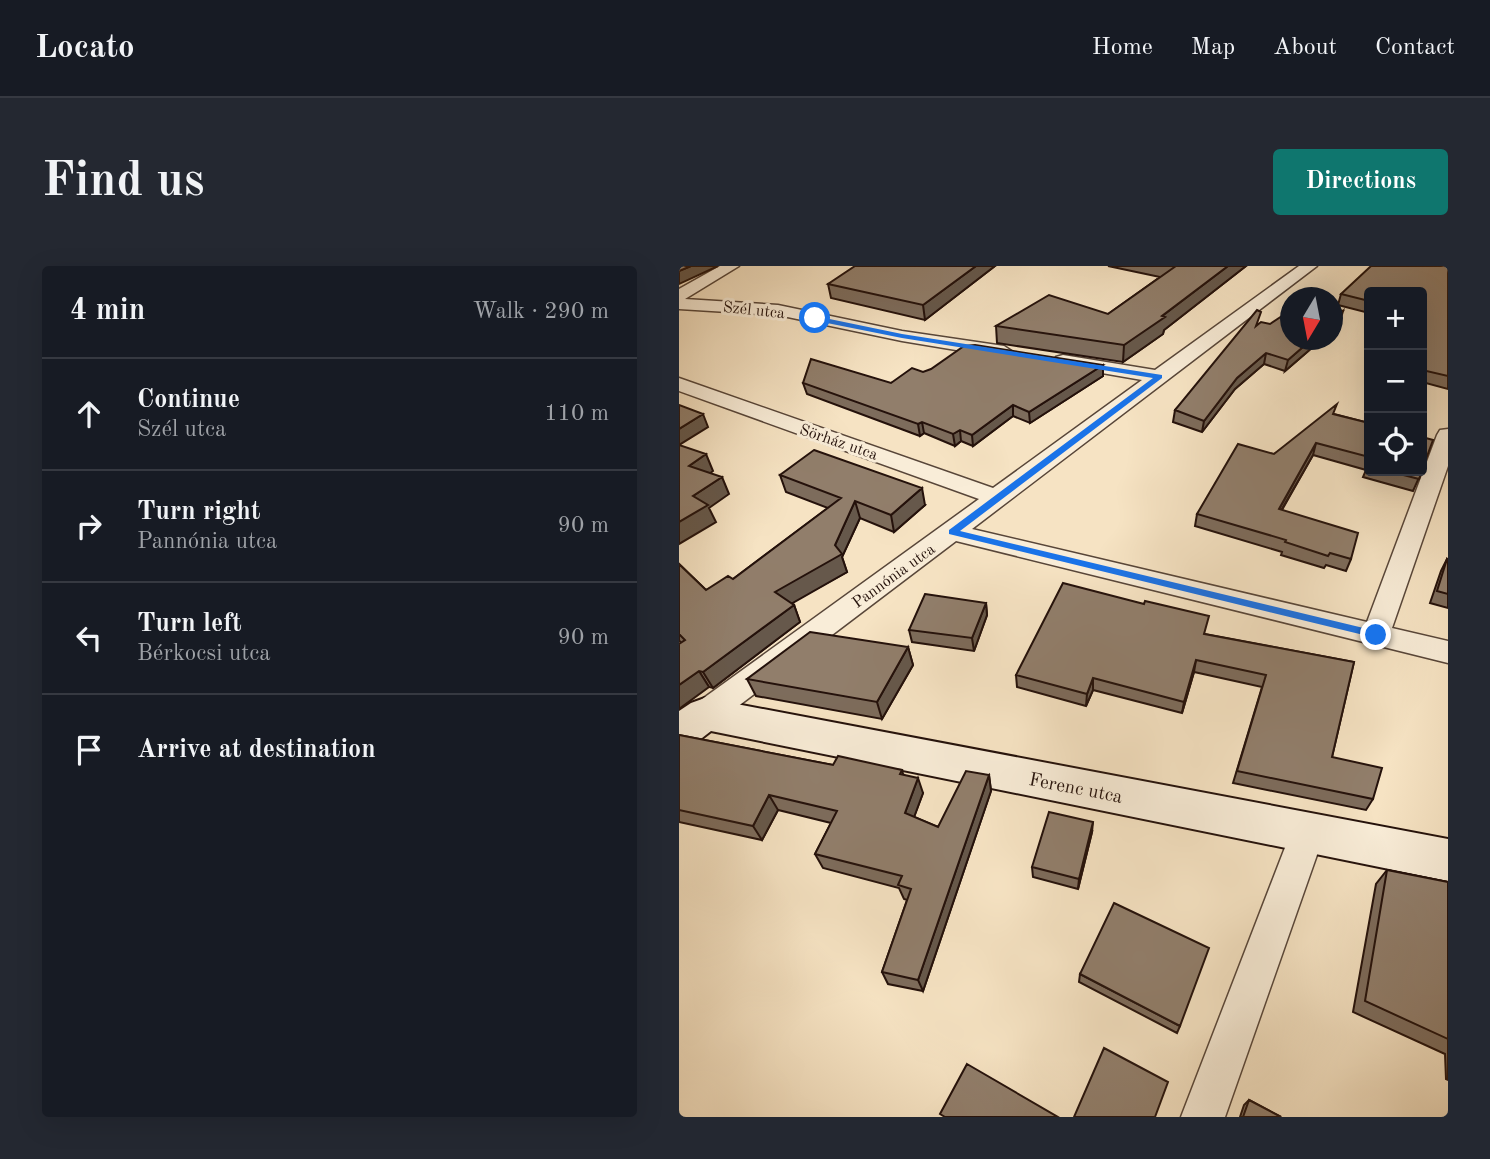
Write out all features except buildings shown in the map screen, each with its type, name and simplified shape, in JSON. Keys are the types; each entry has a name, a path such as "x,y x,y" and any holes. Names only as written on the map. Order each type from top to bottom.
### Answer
{"street":[{"path":"679,296 731,266"},
{"name":"Pannónia utca","path":"692,723 1309,266"},
{"name":"Szél utca","path":"679,304 778,310 902,336 1024,355"},
{"path":"1051,359 1160,377"},
{"name":"Sörház utca","path":"679,384 999,498"},
{"path":"1376,635 1448,435"},
{"path":"952,532 1448,652"},
{"name":"Ferenc utca","path":"692,723 1308,832 1448,860"},
{"path":"1203,1117 1308,832"}],"route":[{"path":"815,318 902,336 1160,377 952,532 1376,635"}]}
